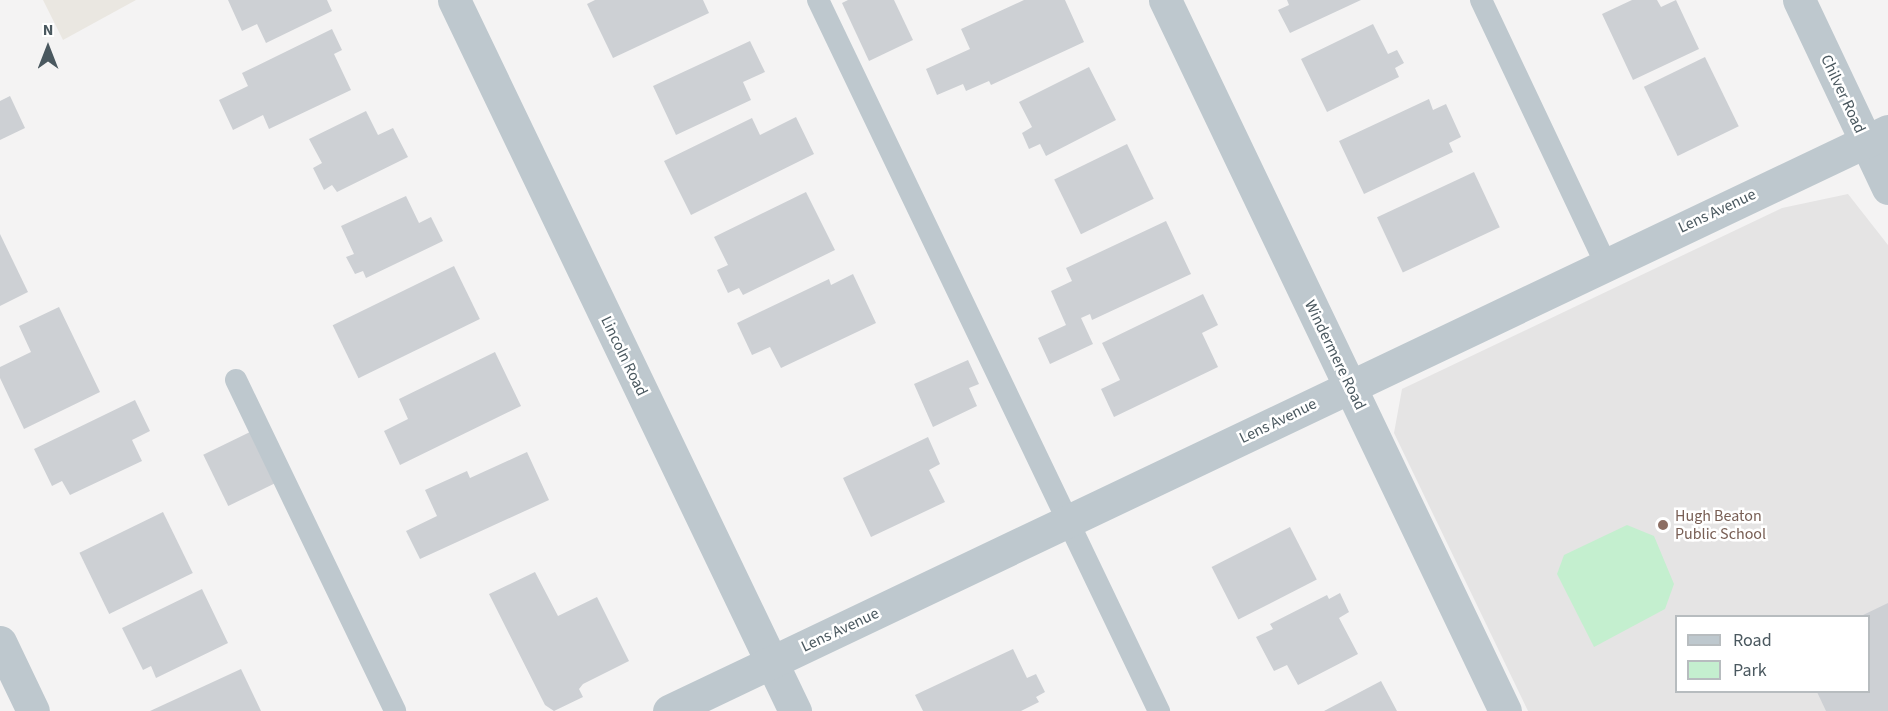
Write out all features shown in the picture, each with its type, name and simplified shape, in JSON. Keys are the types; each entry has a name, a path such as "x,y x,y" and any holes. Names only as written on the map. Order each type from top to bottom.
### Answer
{"street":[{"name":"Lincoln Road","path":"454,0 795,711"},
{"name":"Windermere Road","path":"1165,0 1505,711"},
{"name":"Chilver Road","path":"1799,0 1877,136 1888,188"},
{"name":"Lens Avenue","path":"669,711 1069,522 1605,262 1877,136"},
{"path":"0,642 33,711"}],"lane":[{"path":"818,0 1159,711"},
{"path":"1481,0 1605,262"},
{"path":"236,380 395,711"}],"shaded area":[{"path":"43,0 136,0 63,40"},
{"name":"Hugh Beaton Public School","path":"1848,194 1888,245 1888,711 1528,711 1394,433 1402,389 1782,208"}],"green space":[{"path":"1627,525 1654,536 1674,584 1665,609 1594,647 1557,574 1564,555"}],"building":[{"path":"228,0 327,0 332,11 266,43 257,24 242,31"},
{"path":"595,0 703,0 709,13 613,58 587,4"},
{"path":"848,0 894,0 913,40 869,61 842,3"},
{"path":"1024,0 1065,0 1084,42 991,85 989,81 966,91 963,84 937,95 926,69 970,49 961,29"},
{"path":"1287,0 1361,0 1290,33 1278,10 1289,5"},
{"path":"1632,0 1657,0 1661,7 1676,0 1699,49 1633,80 1602,14"},
{"path":"1373,24 1388,54 1397,50 1404,63 1395,68 1399,77 1327,112 1301,59"},
{"path":"332,29 342,50 334,54 351,90 269,129 263,115 233,130 219,100 248,86 242,73"},
{"path":"750,41 765,72 743,82 751,100 676,135 653,86"},
{"path":"1705,57 1739,126 1678,156 1644,87"},
{"path":"1089,67 1116,120 1046,156 1040,144 1029,149 1022,133 1032,127 1019,102"},
{"path":"10,96 25,128 0,140 0,101"},
{"path":"1429,99 1433,110 1446,104 1461,137 1449,143 1453,152 1364,194 1339,141"},
{"path":"366,111 378,135 393,128 408,157 337,192 332,185 324,190 313,168 322,163 309,139"},
{"path":"796,117 814,154 691,215 664,161 752,118 760,135"},
{"path":"1127,144 1154,199 1081,234 1054,180"},
{"path":"1474,172 1500,227 1403,273 1377,217"},
{"path":"806,192 835,250 743,295 739,288 728,293 717,270 728,265 714,237"},
{"path":"406,196 419,223 431,217 443,241 366,278 363,271 355,274 346,257 354,254 341,226"},
{"path":"1166,221 1191,274 1092,320 1090,314 1081,318 1093,344 1050,364 1038,338 1066,325 1051,291 1072,281 1066,268"},
{"path":"0,234 28,292 0,306"},
{"path":"454,266 480,319 359,378 333,325"},
{"path":"853,274 876,323 781,368 770,347 752,355 737,323 829,279 831,285"},
{"path":"1203,294 1218,325 1202,333 1218,367 1114,417 1101,389 1120,380 1102,343"},
{"path":"59,307 100,392 24,429 0,378 0,367 31,352 19,326"},
{"path":"495,352 521,406 400,465 384,431 408,419 399,399"},
{"path":"968,360 979,384 969,388 977,406 933,427 914,384"},
{"path":"135,400 150,431 132,440 142,461 70,495 62,481 52,486 34,449"},
{"path":"250,432 275,483 228,506 203,455"},
{"path":"928,437 940,464 929,470 945,502 871,537 843,478"},
{"path":"527,452 549,500 420,559 406,531 437,516 425,490 467,471 470,478"},
{"path":"163,512 193,573 109,614 79,553"},
{"path":"1290,527 1317,580 1238,620 1212,567"},
{"path":"535,572 558,616 597,597 629,661 583,684 579,689 583,697 554,711 545,705 489,594"},
{"path":"202,589 228,643 156,678 151,666 143,670 122,628"},
{"path":"1340,593 1349,612 1339,618 1358,654 1298,685 1287,665 1274,671 1256,637 1273,629 1270,624 1327,595 1329,599"},
{"path":"1888,603 1888,711 1826,711 1817,693 1870,693 1870,615 1863,615"},
{"path":"1013,649 1027,678 1036,674 1045,692 1036,697 1039,702 1021,711 923,711 915,695"},
{"path":"241,669 261,711 150,711"},
{"path":"1381,681 1397,711 1324,711"}],"place":[{"name":"Hugh Beaton Public School","path":"1663,525"}]}
